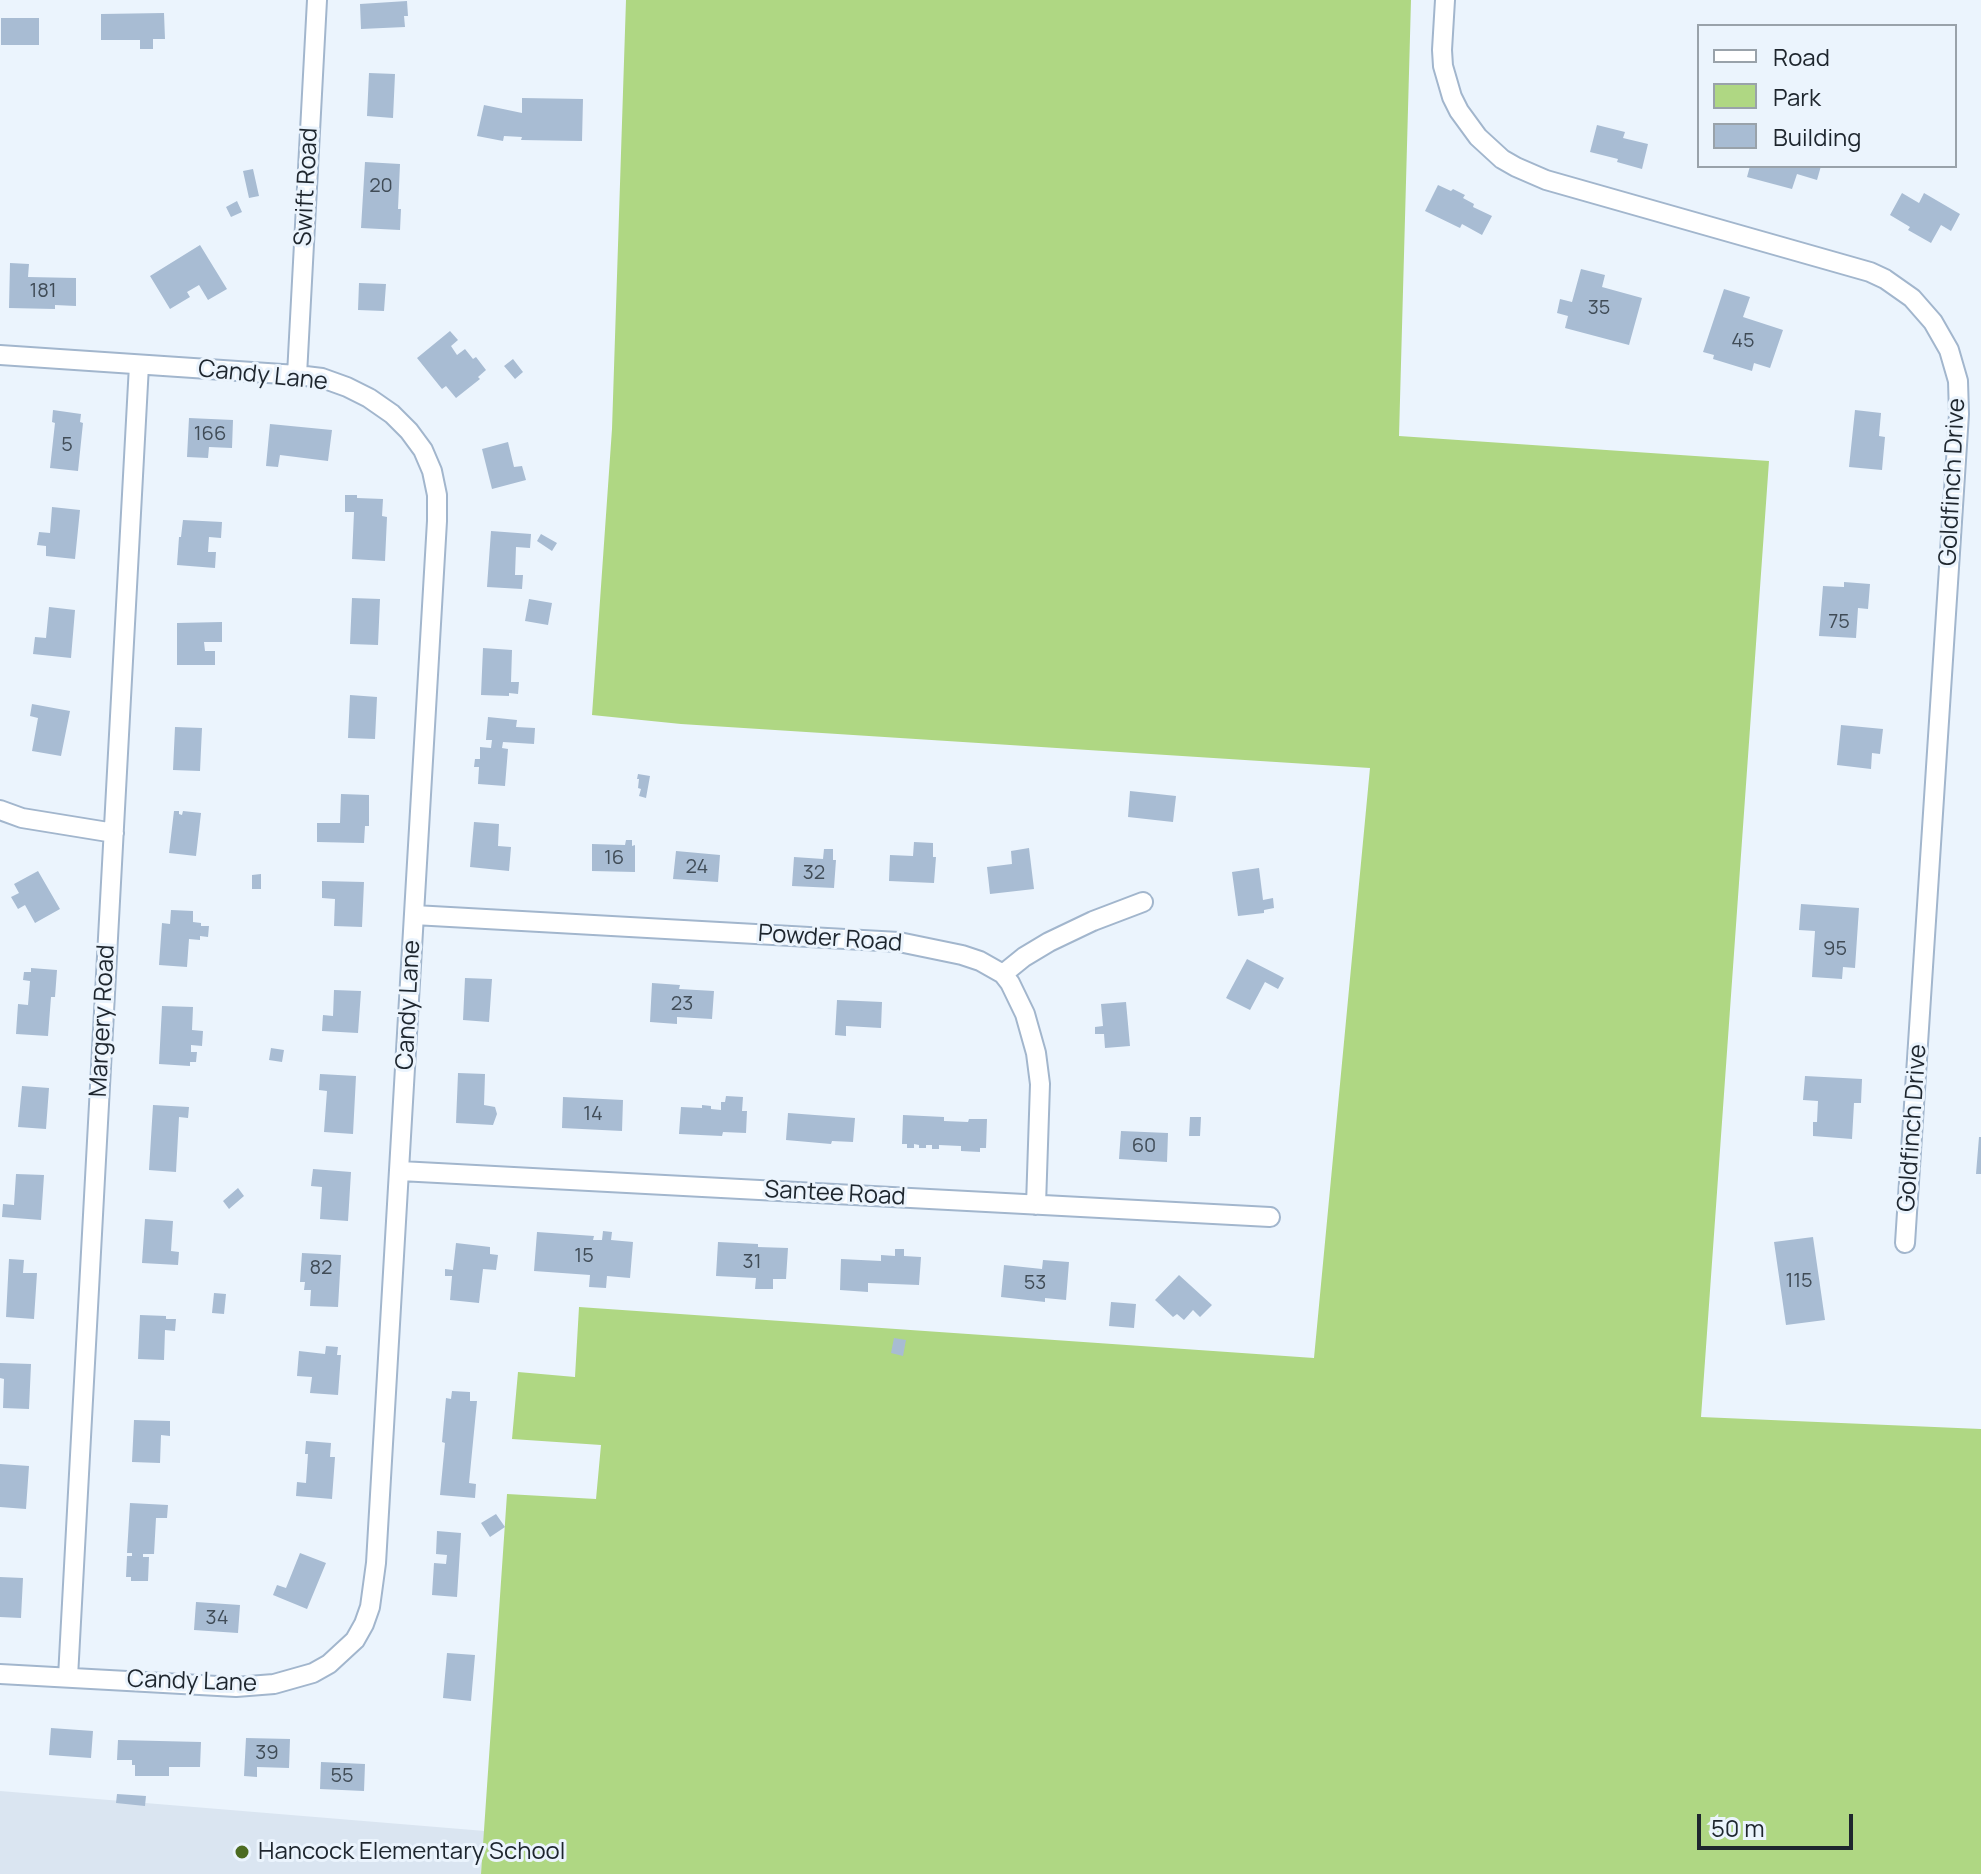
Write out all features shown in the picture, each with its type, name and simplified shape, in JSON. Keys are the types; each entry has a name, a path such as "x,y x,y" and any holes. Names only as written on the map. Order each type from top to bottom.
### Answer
{"street":[{"name":"Swift Road","path":"297,375 317,0"},
{"name":"Goldfinch Drive","path":"1445,0 1443,66 1452,97 1473,131 1502,159 1546,180 1870,272 1912,298 1933,322 1949,350 1958,381 1959,414 1905,1243"},
{"name":"Candy Lane","path":"0,355 322,378 369,398 409,431 423,450 437,495 376,1563 370,1607 364,1624 355,1640 329,1664 313,1673 274,1684 236,1687 0,1674"},
{"name":"Margery Road","path":"68,1677 139,365"},
{"path":"0,810 22,818 114,833"},
{"path":"1036,1205 1039,1068 1025,1014 1003,974 1049,942 1143,902"},
{"name":"Powder Road","path":"414,915 899,942 962,955 1003,974"},
{"name":"Santee Road","path":"400,1171 1270,1217"}],"shaded area":[{"name":"Hancock Elementary School","path":"0,1791 485,1831 481,1874 0,1874"}],"green space":[{"path":"626,0 1411,0 1399,436 1769,461 1701,1417 1981,1429 1981,1874 481,1874 507,1494 596,1499 601,1445 512,1439 518,1372 575,1377 579,1307 1314,1358 1370,768 681,724 592,715 612,429"}],"building":[{"path":"407,1 405,27 361,29 360,4"},
{"path":"164,13 165,39 153,39 153,49 140,49 140,40 101,40 101,14"},
{"path":"1,18 39,18 39,45 1,45"},
{"path":"369,73 395,74 393,118 367,116"},
{"path":"522,98 583,99 582,141 521,140 522,137 504,136 503,141 477,136 484,105 522,113"},
{"path":"1597,125 1625,132 1623,138 1648,144 1642,169 1590,152"},
{"path":"365,162 400,164 400,230 361,228"},
{"path":"1749,168 1820,168 1817,180 1797,174 1792,189 1747,177"},
{"path":"253,169 259,196 249,198 243,171"},
{"path":"1438,185 1465,195 1463,198 1474,204 1473,207 1492,216 1482,235 1425,211"},
{"path":"1902,193 1919,203 1924,193 1960,214 1951,231 1941,225 1931,243 1908,230 1910,227 1890,215"},
{"path":"237,201 242,212 231,217 226,207"},
{"path":"200,245 227,289 208,300 199,285 187,292 190,297 170,309 150,276"},
{"path":"10,263 29,264 28,277 76,278 76,306 9,308"},
{"path":"1581,269 1605,275 1602,287 1642,298 1629,345 1565,328 1568,316 1557,313 1560,299 1572,302"},
{"path":"359,283 386,284 384,311 358,310"},
{"path":"1724,289 1750,297 1743,317 1783,330 1770,368 1754,363 1752,371 1713,359 1714,355 1703,352"},
{"path":"450,331 458,340 451,346 457,355 465,349 486,370 478,377 480,379 456,398 446,386 442,389 417,358"},
{"path":"513,359 523,372 515,379 504,366"},
{"path":"53,410 81,414 80,422 83,423 78,471 50,468 55,423 52,422"},
{"path":"1855,410 1881,413 1879,436 1885,437 1882,470 1849,467"},
{"path":"189,418 233,420 232,448 209,447 208,458 187,457"},
{"path":"270,424 332,430 328,461 280,455 278,467 266,466"},
{"path":"508,442 514,467 522,466 526,480 492,489 482,449"},
{"path":"345,495 383,499 382,516 387,517 385,561 352,559 354,512 345,512"},
{"path":"52,507 80,510 75,559 46,556 46,546 37,545 39,532 50,533"},
{"path":"183,520 222,522 221,538 209,537 208,552 216,552 215,568 177,565"},
{"path":"491,531 531,534 530,548 516,547 515,575 523,575 522,589 487,587"},
{"path":"541,534 557,543 552,551 537,541"},
{"path":"1844,582 1870,584 1868,609 1858,608 1856,638 1819,636 1823,586 1844,587"},
{"path":"352,598 380,599 378,645 350,644"},
{"path":"529,599 552,603 548,625 525,621"},
{"path":"49,607 75,610 71,658 33,654 35,637 46,638"},
{"path":"222,622 222,642 204,642 205,651 215,651 215,665 177,665 177,623"},
{"path":"483,648 512,650 511,682 519,682 518,694 481,695"},
{"path":"350,695 377,697 375,739 348,738"},
{"path":"32,704 70,711 61,756 32,751 38,718 30,716"},
{"path":"488,717 517,720 516,727 535,728 534,744 503,742 502,748 508,749 505,786 478,784 479,767 474,767 475,759 480,759 480,747 491,748 492,740 486,740"},
{"path":"1841,725 1883,729 1880,754 1872,753 1871,769 1837,765"},
{"path":"175,727 202,728 200,771 173,770"},
{"path":"638,774 650,776 646,798 639,796"},
{"path":"1130,791 1176,796 1173,822 1128,817"},
{"path":"341,794 369,795 369,826 365,826 364,843 317,842 317,823 340,823"},
{"path":"174,811 182,815 183,811 201,813 196,856 169,853"},
{"path":"474,822 499,824 498,846 511,847 509,871 470,867"},
{"path":"626,840 632,840 632,846 635,845 635,872 592,871 592,844 625,845"},
{"path":"914,842 933,843 933,857 936,857 934,883 889,881 890,855 913,856"},
{"path":"1029,848 1034,889 990,894 987,867 1012,864 1011,851"},
{"path":"824,849 833,849 833,860 836,860 834,888 792,886 794,857 823,859"},
{"path":"676,851 720,855 718,882 673,879"},
{"path":"1259,868 1263,900 1273,898 1274,908 1264,910 1264,913 1238,916 1232,872"},
{"path":"38,871 60,909 35,923 25,905 18,909 11,897 19,893 14,884"},
{"path":"261,874 261,889 252,889 252,875"},
{"path":"322,881 364,882 362,927 334,926 335,899 322,898"},
{"path":"1801,904 1859,908 1855,968 1843,967 1842,979 1812,977 1815,931 1799,930"},
{"path":"171,910 193,911 193,922 209,926 208,937 189,939 187,967 159,965 162,923 170,924"},
{"path":"1247,959 1284,978 1278,989 1265,982 1250,1010 1226,998"},
{"path":"31,968 57,970 48,1036 16,1034 18,1004 28,1005 30,981 23,980 24,972 31,972"},
{"path":"465,978 492,979 489,1022 463,1020"},
{"path":"652,983 680,985 679,989 714,991 712,1019 677,1017 677,1024 650,1022"},
{"path":"334,990 361,991 358,1033 322,1031 323,1015 333,1016"},
{"path":"837,1000 882,1002 881,1028 846,1026 846,1036 835,1035"},
{"path":"1126,1002 1130,1046 1105,1048 1104,1034 1095,1034 1095,1027 1103,1026 1101,1004"},
{"path":"162,1006 193,1007 192,1030 203,1031 202,1046 191,1045 191,1052 197,1052 196,1062 190,1062 190,1066 159,1064"},
{"path":"271,1048 284,1050 282,1062 269,1060"},
{"path":"458,1073 485,1074 484,1105 495,1107 497,1114 493,1125 456,1123"},
{"path":"320,1074 356,1076 353,1134 324,1132 327,1091 319,1090"},
{"path":"1805,1076 1862,1079 1861,1103 1854,1103 1852,1139 1813,1136 1818,1101 1803,1100"},
{"path":"22,1086 49,1088 46,1129 18,1127"},
{"path":"726,1096 743,1097 742,1111 747,1111 746,1133 723,1132 722,1136 679,1134 681,1107 702,1108 702,1105 721,1110 721,1102 725,1102"},
{"path":"563,1097 623,1100 622,1131 562,1128"},
{"path":"153,1105 189,1107 188,1118 179,1117 176,1172 149,1170"},
{"path":"788,1113 855,1118 853,1142 832,1141 831,1144 786,1140"},
{"path":"903,1115 944,1117 944,1121 987,1119 986,1148 980,1148 980,1152 961,1151 961,1146 939,1145 939,1149 932,1149 932,1145 919,1148 914,1144 914,1148 907,1148 907,1144 902,1144"},
{"path":"1190,1117 1201,1117 1200,1136 1189,1136"},
{"path":"1121,1131 1168,1133 1167,1162 1119,1159"},
{"path":"1979,1137 1981,1174 1976,1174"},
{"path":"313,1169 351,1172 348,1221 320,1219 322,1187 311,1186"},
{"path":"16,1174 44,1175 41,1220 2,1217 3,1204 14,1205"},
{"path":"238,1188 244,1196 229,1209 223,1201"},
{"path":"145,1219 173,1221 171,1251 179,1252 178,1265 142,1263"},
{"path":"603,1231 612,1232 611,1240 633,1242 630,1278 607,1276 606,1288 589,1287 590,1275 534,1271 537,1232 594,1236 593,1240 602,1240"},
{"path":"1813,1237 1825,1320 1786,1325 1774,1242"},
{"path":"718,1242 788,1248 786,1279 773,1279 773,1289 755,1289 756,1278 716,1276"},
{"path":"456,1243 490,1247 490,1254 498,1255 496,1270 483,1269 479,1303 450,1300 452,1276 445,1276 445,1269 453,1270"},
{"path":"895,1249 904,1249 904,1256 921,1257 919,1285 868,1283 868,1292 840,1290 841,1259 881,1261 881,1255 895,1256"},
{"path":"302,1253 341,1255 338,1307 310,1306 311,1290 304,1290 305,1282 300,1282"},
{"path":"9,1259 24,1260 23,1273 37,1273 34,1319 6,1317"},
{"path":"1043,1260 1069,1262 1066,1300 1045,1298 1045,1302 1001,1297 1004,1265 1042,1269"},
{"path":"1179,1275 1212,1305 1200,1317 1193,1310 1184,1320 1177,1314 1173,1317 1155,1300"},
{"path":"214,1293 226,1294 224,1314 212,1313"},
{"path":"1111,1302 1136,1304 1134,1328 1109,1326"},
{"path":"140,1315 176,1319 175,1331 165,1330 164,1360 138,1359"},
{"path":"894,1338 906,1340 903,1356 891,1353"},
{"path":"326,1346 338,1347 337,1355 341,1355 338,1395 310,1393 312,1377 297,1376 299,1351 325,1354"},
{"path":"0,1363 31,1364 29,1409 3,1408 4,1379 0,1378"},
{"path":"452,1391 470,1392 470,1401 477,1401 469,1483 476,1484 475,1498 440,1495 446,1398 451,1399"},
{"path":"134,1420 170,1421 170,1436 161,1435 160,1463 132,1462"},
{"path":"306,1441 331,1443 330,1457 335,1457 332,1499 296,1496 297,1482 306,1483"},
{"path":"0,1464 29,1466 26,1509 0,1507"},
{"path":"130,1503 168,1505 167,1518 156,1518 154,1554 143,1554 143,1557 149,1557 148,1581 131,1581 131,1577 126,1577 127,1556 132,1556 132,1553 127,1553"},
{"path":"496,1514 505,1527 490,1537 481,1523"},
{"path":"437,1531 461,1533 457,1597 432,1595 434,1563 446,1564 447,1555 436,1554"},
{"path":"300,1553 326,1563 307,1609 273,1595 277,1585 286,1588"},
{"path":"0,1577 23,1578 21,1618 0,1617"},
{"path":"196,1602 240,1605 238,1633 194,1630"},
{"path":"447,1653 475,1655 471,1701 443,1698"},
{"path":"51,1728 93,1731 91,1758 49,1755"},
{"path":"246,1738 290,1739 289,1768 257,1767 257,1777 244,1776"},
{"path":"118,1740 201,1742 200,1767 169,1767 169,1776 135,1776 132,1760 117,1760"},
{"path":"321,1762 365,1764 364,1791 320,1789"},
{"path":"117,1794 146,1796 145,1806 116,1803"}],"place":[{"name":"Hancock Elementary School","path":"242,1852"}]}
